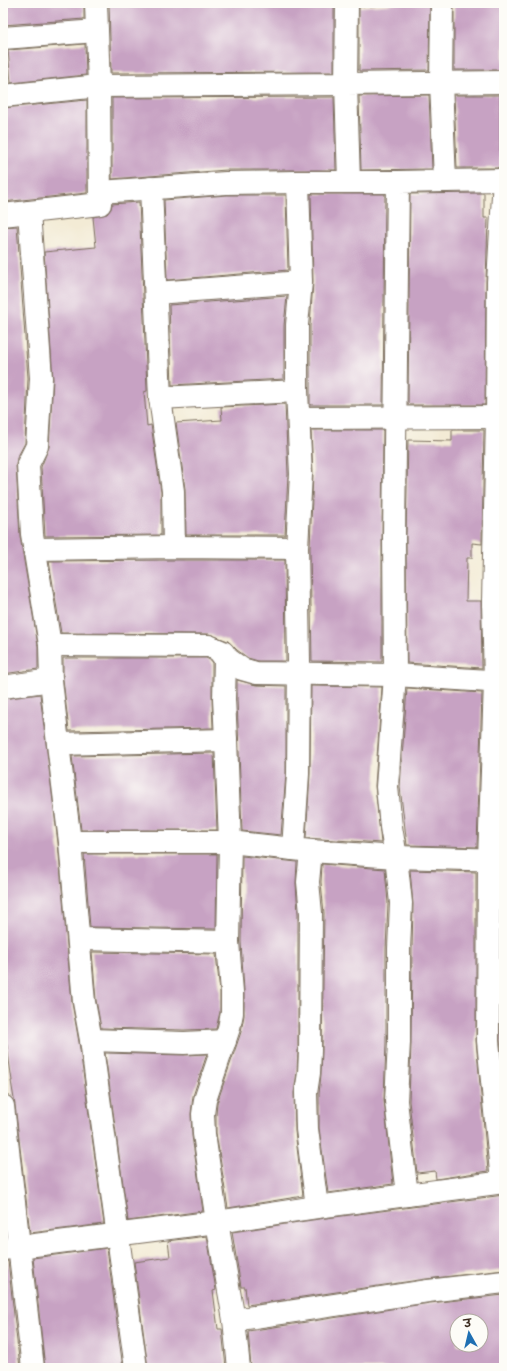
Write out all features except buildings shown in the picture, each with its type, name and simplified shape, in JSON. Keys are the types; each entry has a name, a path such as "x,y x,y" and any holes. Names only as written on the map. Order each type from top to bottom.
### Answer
{"street":[{"path":"3,215 100,204 99,86 96,3"},
{"path":"347,3 346,84 349,182"},
{"path":"442,3 441,82 445,181"},
{"path":"3,38 97,30"},
{"path":"3,96 99,86 504,82"},
{"path":"12,1248 217,1222 503,1182 488,1041 496,860 499,682 493,602 501,417 498,282 504,179 398,182 226,183 100,192"},
{"path":"298,182 301,282 296,325 297,391 301,474 297,548 299,661 298,774 302,850 308,882 310,912 310,1051 306,1093 307,1129 318,1207"},
{"path":"398,182 394,536 395,675 387,787 401,903 399,949 399,1042 396,1101 407,1195"},
{"path":"151,188 160,398 173,490 174,547"},
{"path":"29,212 40,378 37,446 28,464 32,534 50,645 51,680 70,842 84,1002 91,1040 116,1235 136,1368"},
{"path":"156,293 301,282"},
{"path":"160,398 297,391"},
{"path":"299,418 501,417"},
{"path":"35,549 174,547 297,548"},
{"path":"50,645 209,646 219,651 242,669 256,673 395,675 499,682"},
{"path":"219,651 225,660 224,699 230,842 228,942 232,1013 225,1041 205,1100 203,1114 204,1134 234,1320 239,1368"},
{"path":"3,687 51,680"},
{"path":"58,744 226,740"},
{"path":"70,842 230,842 302,850 396,857 496,860"},
{"path":"79,939 228,942"},
{"path":"91,1040 184,1043 225,1041"},
{"path":"3,1106 12,1248 34,1368"},
{"path":"234,1320 428,1291 504,1282"}]}
